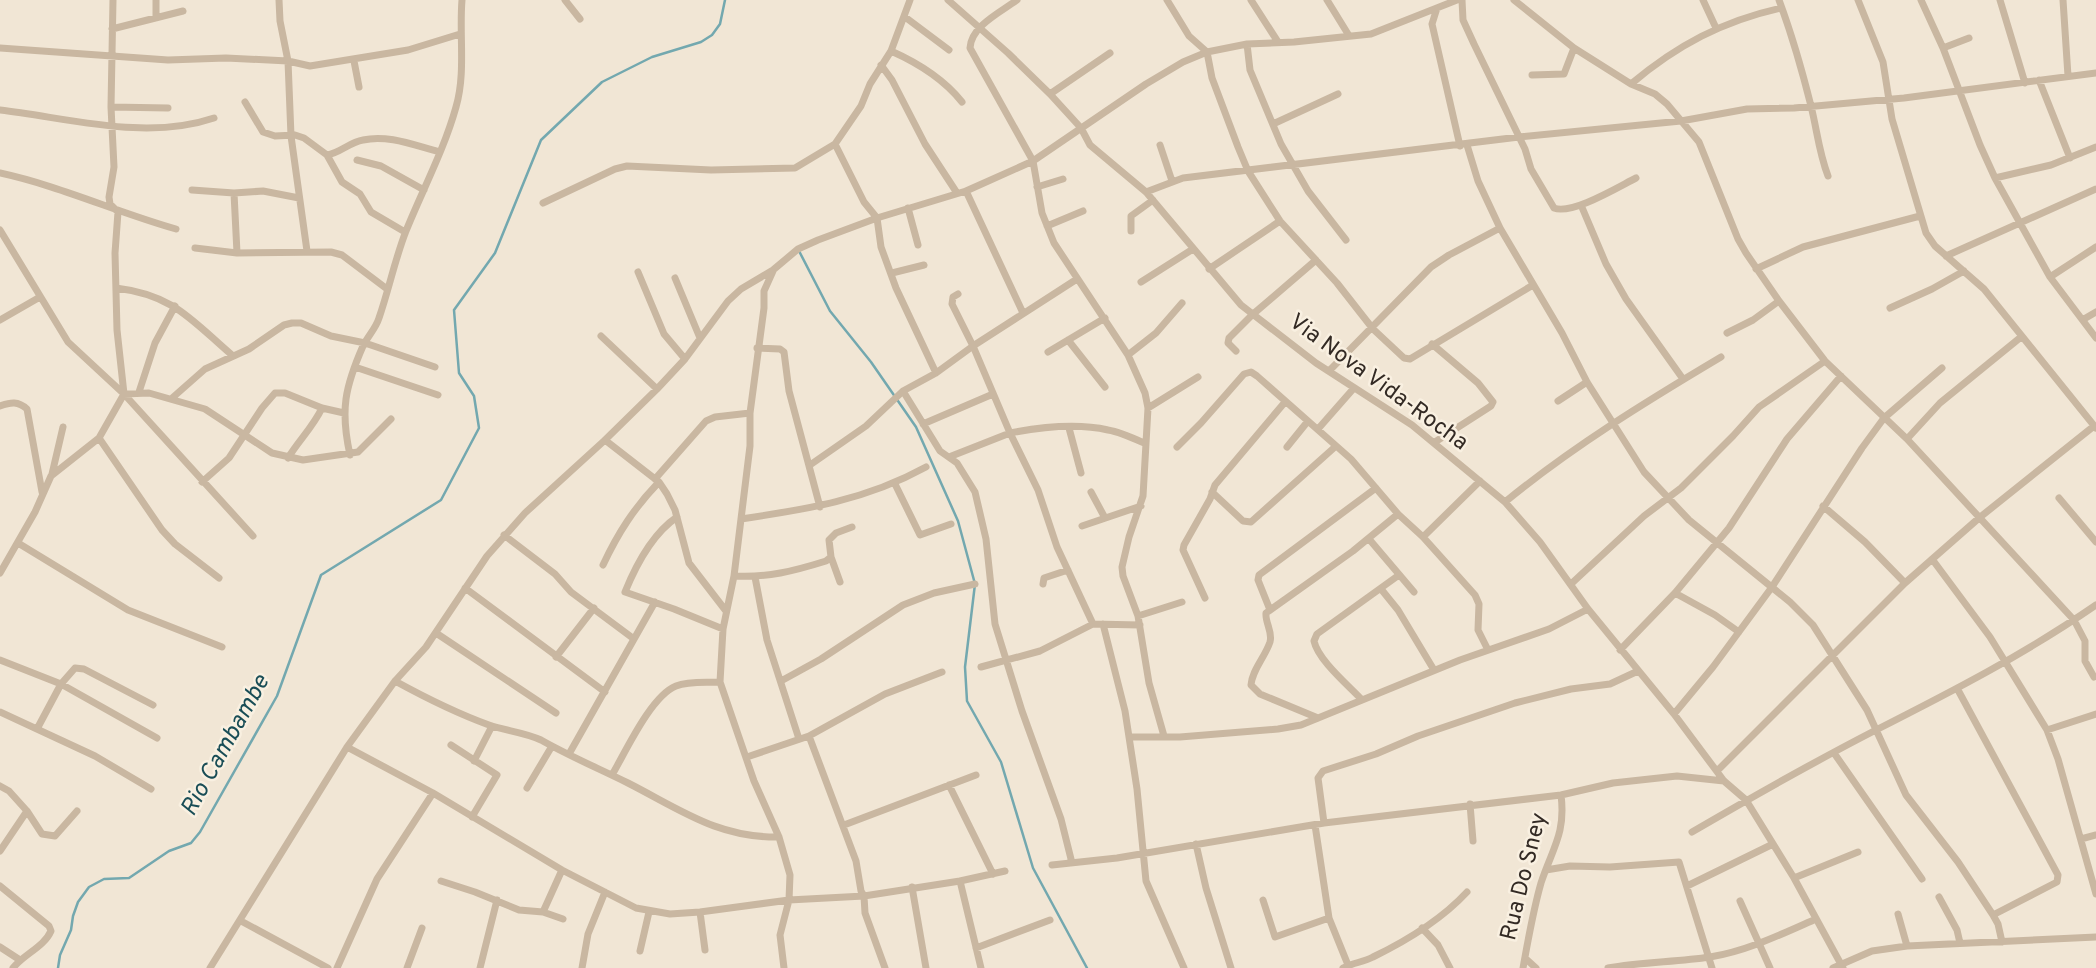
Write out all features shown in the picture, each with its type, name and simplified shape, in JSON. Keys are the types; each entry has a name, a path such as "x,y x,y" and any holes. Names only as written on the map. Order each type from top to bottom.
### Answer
{"street":[{"path":"51,476 99,438 124,394 118,345 116,288 118,212 110,204 109,197 114,167 111,125 113,0"},
{"path":"156,0 156,18"},
{"path":"279,0 288,61 291,136 307,251"},
{"path":"350,455 344,413 346,392 365,343 378,322 405,232 440,152 456,106 461,82 462,0"},
{"path":"565,0 580,19"},
{"path":"543,203 627,166 711,170 795,168 835,145 891,51 910,0"},
{"name":"Via Nova Vida-Rocha","path":"948,0 1050,94 1081,128 1090,145 1146,192 1209,269 1252,315 1288,344 1383,404 1435,442 1505,502 1724,781 1746,800 1794,878 1839,967"},
{"path":"1017,0 979,29 972,38 970,48 1033,161 1037,187 1054,243 1128,355 1145,393 1148,408 1141,506 1129,537 1122,576 1138,616 1149,683 1164,736"},
{"path":"1167,0 1189,36 1207,52 1212,78 1248,171 1280,221 1373,329 1406,360 1533,285"},
{"path":"1251,0 1278,42"},
{"path":"1327,0 1348,34"},
{"path":"211,968 347,747 436,633 504,535 606,440 657,388 685,359 728,301 747,285 773,270 798,249 877,218 966,191 1033,161 1146,84 1183,62 1207,52 1247,44 1371,34 1437,8 1445,2 1457,0"},
{"path":"1462,0 1463,20 1519,137 1531,169 1554,208 1561,210 1581,205 1636,178"},
{"path":"1514,0 1574,48 1662,100 1699,142 1738,239 1779,301 1825,361 1907,439 2074,620 2085,641 2085,661 2094,677"},
{"path":"1703,0 1716,28"},
{"path":"1717,771 1905,583 1979,518 2095,427 1984,289 1930,240 1920,216 1892,119 1883,62 1858,0"},
{"path":"1920,0 1943,48 1995,178 2050,277 2096,338"},
{"path":"2000,0 2025,83"},
{"path":"2063,0 2068,76"},
{"path":"1631,84 1669,53 1716,28 1780,4 1790,27 1811,106 1819,152 1828,176"},
{"path":"1437,8 1432,24 1464,146 1478,181 1500,228 1587,382 1644,472 1668,499 1716,543 1801,611 1867,710 1906,795 1958,862 1993,915 2002,942"},
{"path":"112,29 183,11"},
{"path":"905,18 949,50"},
{"path":"0,48 168,60 226,58 288,61 310,66 354,61 408,50 460,33"},
{"path":"1943,48 1969,38"},
{"path":"1247,44 1250,70 1293,166 1308,191 1346,240"},
{"path":"1532,75 1564,74 1574,48"},
{"path":"891,51 918,64 942,81 962,102"},
{"path":"1050,94 1110,53"},
{"path":"354,61 359,87"},
{"path":"881,65 892,80 925,144 957,193"},
{"path":"1146,192 1183,178 1464,146 1519,137 1681,121 1747,109 1811,106 1959,92 2096,73"},
{"path":"2039,80 2070,158"},
{"path":"1273,124 1338,94"},
{"path":"245,102 262,132 275,136 304,138 327,155 342,182 360,194 371,212 405,232"},
{"path":"111,107 168,107"},
{"path":"0,110 111,125 181,127 214,118"},
{"path":"327,155 360,140 375,138 390,139 440,152"},
{"path":"835,145 864,202 877,218 881,247 896,288 936,373"},
{"path":"1160,145 1172,181"},
{"path":"1995,178 2070,158 2096,147"},
{"path":"357,160 381,166 424,190"},
{"path":"0,173 86,198 118,212 176,229"},
{"path":"1037,187 1063,179"},
{"path":"1946,256 2096,189"},
{"path":"192,190 234,193 263,191 299,198"},
{"path":"966,191 1023,313"},
{"path":"234,193 237,253"},
{"path":"1131,231 1132,216 1153,200"},
{"path":"1581,205 1603,258 1626,299 1683,379"},
{"path":"908,208 918,244"},
{"path":"1047,226 1083,211"},
{"path":"1756,269 1803,247 1920,216"},
{"path":"1209,269 1280,221"},
{"path":"1329,372 1431,267 1500,228"},
{"path":"0,230 68,342 124,394 253,536"},
{"path":"2050,277 2096,247"},
{"path":"195,248 237,253 307,251 342,255 387,289"},
{"path":"1141,282 1193,248"},
{"path":"1236,351 1228,343 1229,338 1316,260"},
{"path":"892,272 925,265"},
{"path":"773,270 764,291 750,413 750,446 734,576 723,629 720,682 754,781 779,837 790,875 789,900 780,935 784,968"},
{"path":"1890,308 1964,271"},
{"path":"638,272 664,334 685,359"},
{"path":"675,278 700,338"},
{"path":"810,465 866,426 903,391 936,373 1077,279"},
{"path":"116,288 142,291 175,306 233,356"},
{"path":"958,294 953,296 952,304 1038,490 1054,538 1093,624"},
{"path":"0,320 40,297"},
{"path":"1727,333 1753,320 1779,301"},
{"path":"1128,355 1156,333 1182,303"},
{"path":"139,392 155,343 175,306"},
{"path":"2084,320 2096,312"},
{"path":"1048,352 1105,318"},
{"path":"171,399 205,369 249,349 284,325 292,323 309,326 331,337 365,343 435,367"},
{"path":"601,336 657,388"},
{"path":"1907,439 1940,403 2021,337"},
{"path":"1068,340 1105,387"},
{"path":"1432,344 1478,383 1493,402 1491,406 1435,442"},
{"path":"757,348 780,349 784,352 789,391 820,507"},
{"path":"1505,502 1554,464 1721,357"},
{"path":"1571,584 1644,516 1668,499 1734,436 1759,407 1825,361"},
{"path":"355,367 438,395"},
{"path":"1674,714 1701,683 1772,587 1884,418 1942,368"},
{"path":"1177,447 1244,374 1251,372 1352,459 1398,514 1423,537 1478,600 1478,629 1488,650"},
{"path":"1148,408 1198,376"},
{"path":"1620,650 1675,593 1716,543 1746,505 1787,439 1841,376"},
{"path":"1558,401 1587,382"},
{"path":"1318,429 1354,388"},
{"path":"903,391 940,452 957,463 968,478 982,514 995,624 1022,711 1061,819 1072,863"},
{"path":"124,394 139,392 205,409 272,453 303,460 350,455 366,445 391,419"},
{"path":"202,482 229,458 275,393 285,393 322,408 344,413"},
{"path":"923,424 993,394"},
{"path":"0,406 12,402 20,403 27,409 42,492"},
{"path":"1205,598 1183,550 1188,536 1215,485 1285,402"},
{"path":"288,458 305,437 322,408"},
{"path":"603,565 628,517 709,419 750,413"},
{"path":"1287,447 1308,421"},
{"path":"0,573 51,476 63,427"},
{"path":"949,457 1010,433 1047,427 1111,430 1144,443"},
{"path":"1069,428 1081,473"},
{"path":"99,438 162,530 190,557 219,578"},
{"path":"606,440 657,481 667,494 677,517 689,563 726,611"},
{"path":"1212,492 1243,521 1251,522 1336,446"},
{"path":"741,519 820,507 895,484 926,467"},
{"path":"1423,537 1480,481"},
{"path":"895,484 920,535 951,524"},
{"path":"1270,610 1258,580 1259,575 1376,488"},
{"path":"1091,492 1105,518"},
{"path":"2059,498 2096,542"},
{"path":"1082,526 1141,506"},
{"path":"1824,506 1905,583"},
{"path":"1318,718 1260,694 1251,685 1252,677 1270,641 1271,634 1265,617 1270,610 1398,514"},
{"path":"677,517 657,534 625,592 723,629"},
{"path":"840,582 831,557 829,540 836,533 852,527"},
{"path":"504,535 555,573 571,592 634,639"},
{"path":"1368,539 1414,592"},
{"path":"18,543 128,610 222,647"},
{"path":"734,576 755,577 791,572 831,557"},
{"path":"1932,559 1977,618 2048,730 2059,759 2096,894"},
{"path":"1043,584 1044,578 1068,570"},
{"path":"1362,699 1331,668 1314,641 1317,634 1399,575"},
{"path":"755,577 767,640 799,739"},
{"path":"781,681 837,649 902,606 934,593 975,584"},
{"path":"465,588 605,692"},
{"path":"1381,589 1398,610 1434,670"},
{"path":"1675,593 1739,632"},
{"path":"569,754 655,602"},
{"path":"1138,616 1182,602"},
{"path":"1692,832 1834,752 1958,690 2060,631 2096,605"},
{"path":"556,657 594,608"},
{"path":"1129,737 1180,737 1301,725 1434,670 1549,629 1588,609"},
{"path":"981,667 1040,651 1093,624 1140,625"},
{"path":"1103,624 1125,711 1137,789 1146,881 1184,968"},
{"path":"436,633 556,713"},
{"path":"0,660 61,684 157,738"},
{"path":"37,729 61,684 72,670 79,667 153,705"},
{"path":"1467,892 1422,928 1368,959 1345,967 1329,918 1318,778 1323,771 1515,703 1610,684 1638,671"},
{"path":"747,757 809,736 885,694 942,672"},
{"path":"396,681 433,703 492,726 528,734 723,831 756,837 779,837"},
{"path":"612,775 648,715 667,691 683,684 720,682"},
{"path":"1958,690 2058,875 2057,882 1993,915"},
{"path":"0,712 95,756 151,789"},
{"path":"2048,730 2096,715"},
{"path":"474,761 492,726"},
{"path":"809,736 844,825 864,896 865,913 885,968"},
{"path":"451,745 496,775 472,817"},
{"path":"527,788 552,746"},
{"path":"347,747 433,793 562,870 649,912 700,912 789,900 864,896 1005,871"},
{"path":"1834,752 1922,878"},
{"path":"844,825 976,775"},
{"path":"1052,865 1320,824 1560,795 1613,783 1677,776 1724,781"},
{"path":"949,785 992,874"},
{"path":"0,786 9,791 27,811 42,834 55,836 77,811"},
{"path":"337,968 377,879 433,793"},
{"name":"Rua Do Sney","path":"1523,968 1546,870 1563,822 1560,795"},
{"path":"1470,804 1474,841"},
{"path":"0,851 27,811"},
{"path":"2081,839 2096,835"},
{"path":"1196,844 1206,888 1231,968"},
{"path":"1688,886 1773,844"},
{"path":"1794,878 1858,852"},
{"path":"1546,870 1570,866 1610,867 1679,862 1712,968"},
{"path":"543,912 562,870"},
{"path":"441,881 523,911 543,912 563,919"},
{"path":"960,881 981,968"},
{"path":"0,886 49,926 51,931 46,940 13,968"},
{"path":"912,887 926,968"},
{"path":"582,968 588,934 604,892"},
{"path":"1939,897 1957,930 1960,943"},
{"path":"480,968 497,900"},
{"path":"1263,900 1275,937 1329,918"},
{"path":"1740,901 1770,968"},
{"path":"640,951 649,912"},
{"path":"700,912 705,950"},
{"path":"1898,914 1907,946"},
{"path":"1608,968 1709,957 1759,944 1816,919"},
{"path":"976,948 1050,920"},
{"path":"241,921 328,968"},
{"path":"407,968 422,928"},
{"path":"1422,928 1438,946 1450,968"},
{"path":"1839,967 1872,951 1907,946 2096,937"},
{"path":"0,947 20,960"},
{"path":"1525,958 1536,968"},
{"path":"1368,959 1372,968"}],"waterway":[{"name":"Rio Cambambe","path":"58,968 78,902 89,887 104,879 129,878 169,851 191,843 200,832 277,696 321,575 441,500 479,428 474,396 459,373 454,310 495,253 541,140 602,82 652,57 701,42 712,35 720,24 725,0"},
{"path":"798,249 830,311 871,362 916,427 958,521 975,584 965,667 967,701 1001,762 1033,868 1087,968"}]}
